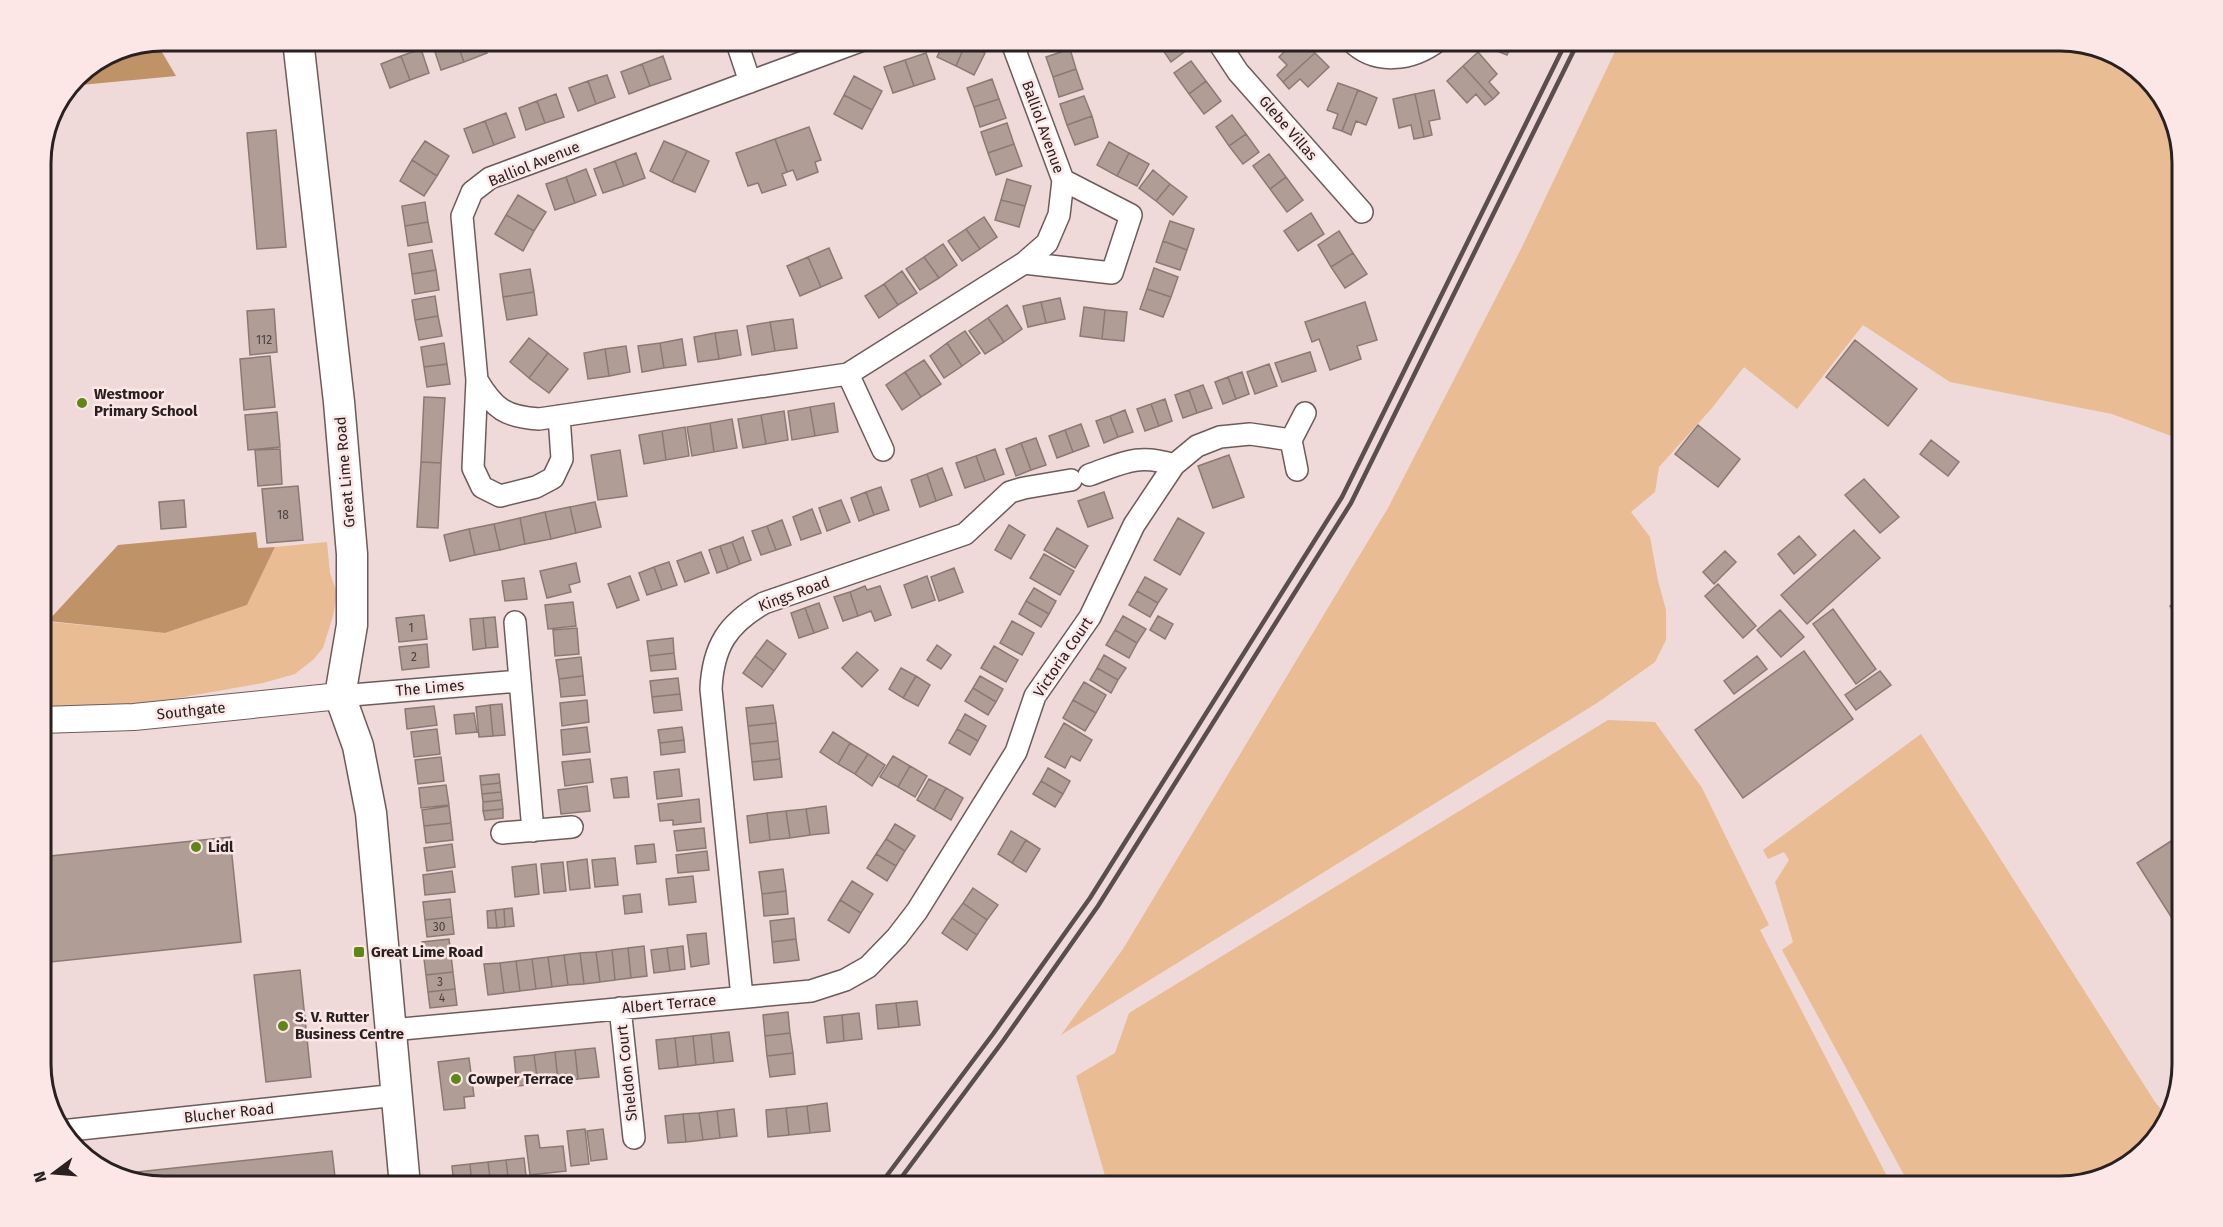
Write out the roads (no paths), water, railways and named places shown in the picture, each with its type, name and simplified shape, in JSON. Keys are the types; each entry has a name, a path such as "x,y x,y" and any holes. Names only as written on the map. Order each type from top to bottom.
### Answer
{"main road":[{"name":"Great Lime Road","path":"299,51 337,391 352,554 352,625 340,696 358,746 367,783 404,1176"}],"street":[{"path":"740,51 750,82"},
{"name":"Balliol Avenue","path":"559,416 562,459 553,478 536,487 500,496 482,488 473,468 477,380 462,216 472,192 490,178 834,51"},
{"name":"Balliol Avenue","path":"477,380 487,397 498,409 519,418 539,419 848,375 1024,263 1047,243 1059,215 1063,180 1015,51"},
{"name":"Glebe Villas","path":"1224,51 1238,72 1362,212"},
{"path":"1365,51 1380,57 1395,58 1412,56 1423,51"},
{"name":"Balliol Avenue","path":"1024,263 1112,273 1131,215 1063,180"},
{"path":"848,375 883,450"},
{"path":"1297,470 1291,440 1305,413"},
{"name":"Victoria Court","path":"917,910 1016,752 1035,696 1090,617 1134,525 1174,465 1197,446 1220,437 1250,434 1291,440"},
{"name":"Kings Road","path":"742,997 711,689 712,671 722,639 731,627 746,613 764,603 965,534 1010,492 1080,477 1138,458 1160,460 1174,465"},
{"path":"515,622 533,831"},
{"name":"The Limes","path":"340,696 520,681"},
{"name":"Southgate","path":"51,720 134,717 340,696"},
{"path":"502,833 572,827"},
{"name":"Albert Terrace","path":"391,1030 812,991 845,981 868,967 897,937 917,910"},
{"name":"Sheldon Court","path":"620,1008 634,1138"},
{"name":"Blucher Road","path":"73,1130 397,1095"}],"railway":[{"path":"886,1176 993,1034 1090,898 1342,497 1562,51"},
{"path":"902,1176 1003,1041 1098,906 1351,503 1574,51"}],"place":[{"name":"Westmoor Primary School","path":"82,403"},
{"name":"Lidl","path":"196,847"},
{"name":"Great Lime Road","path":"359,952"},
{"name":"S. V. Rutter Business Centre","path":"283,1026"},
{"name":"Cowper Terrace","path":"456,1079"}]}
